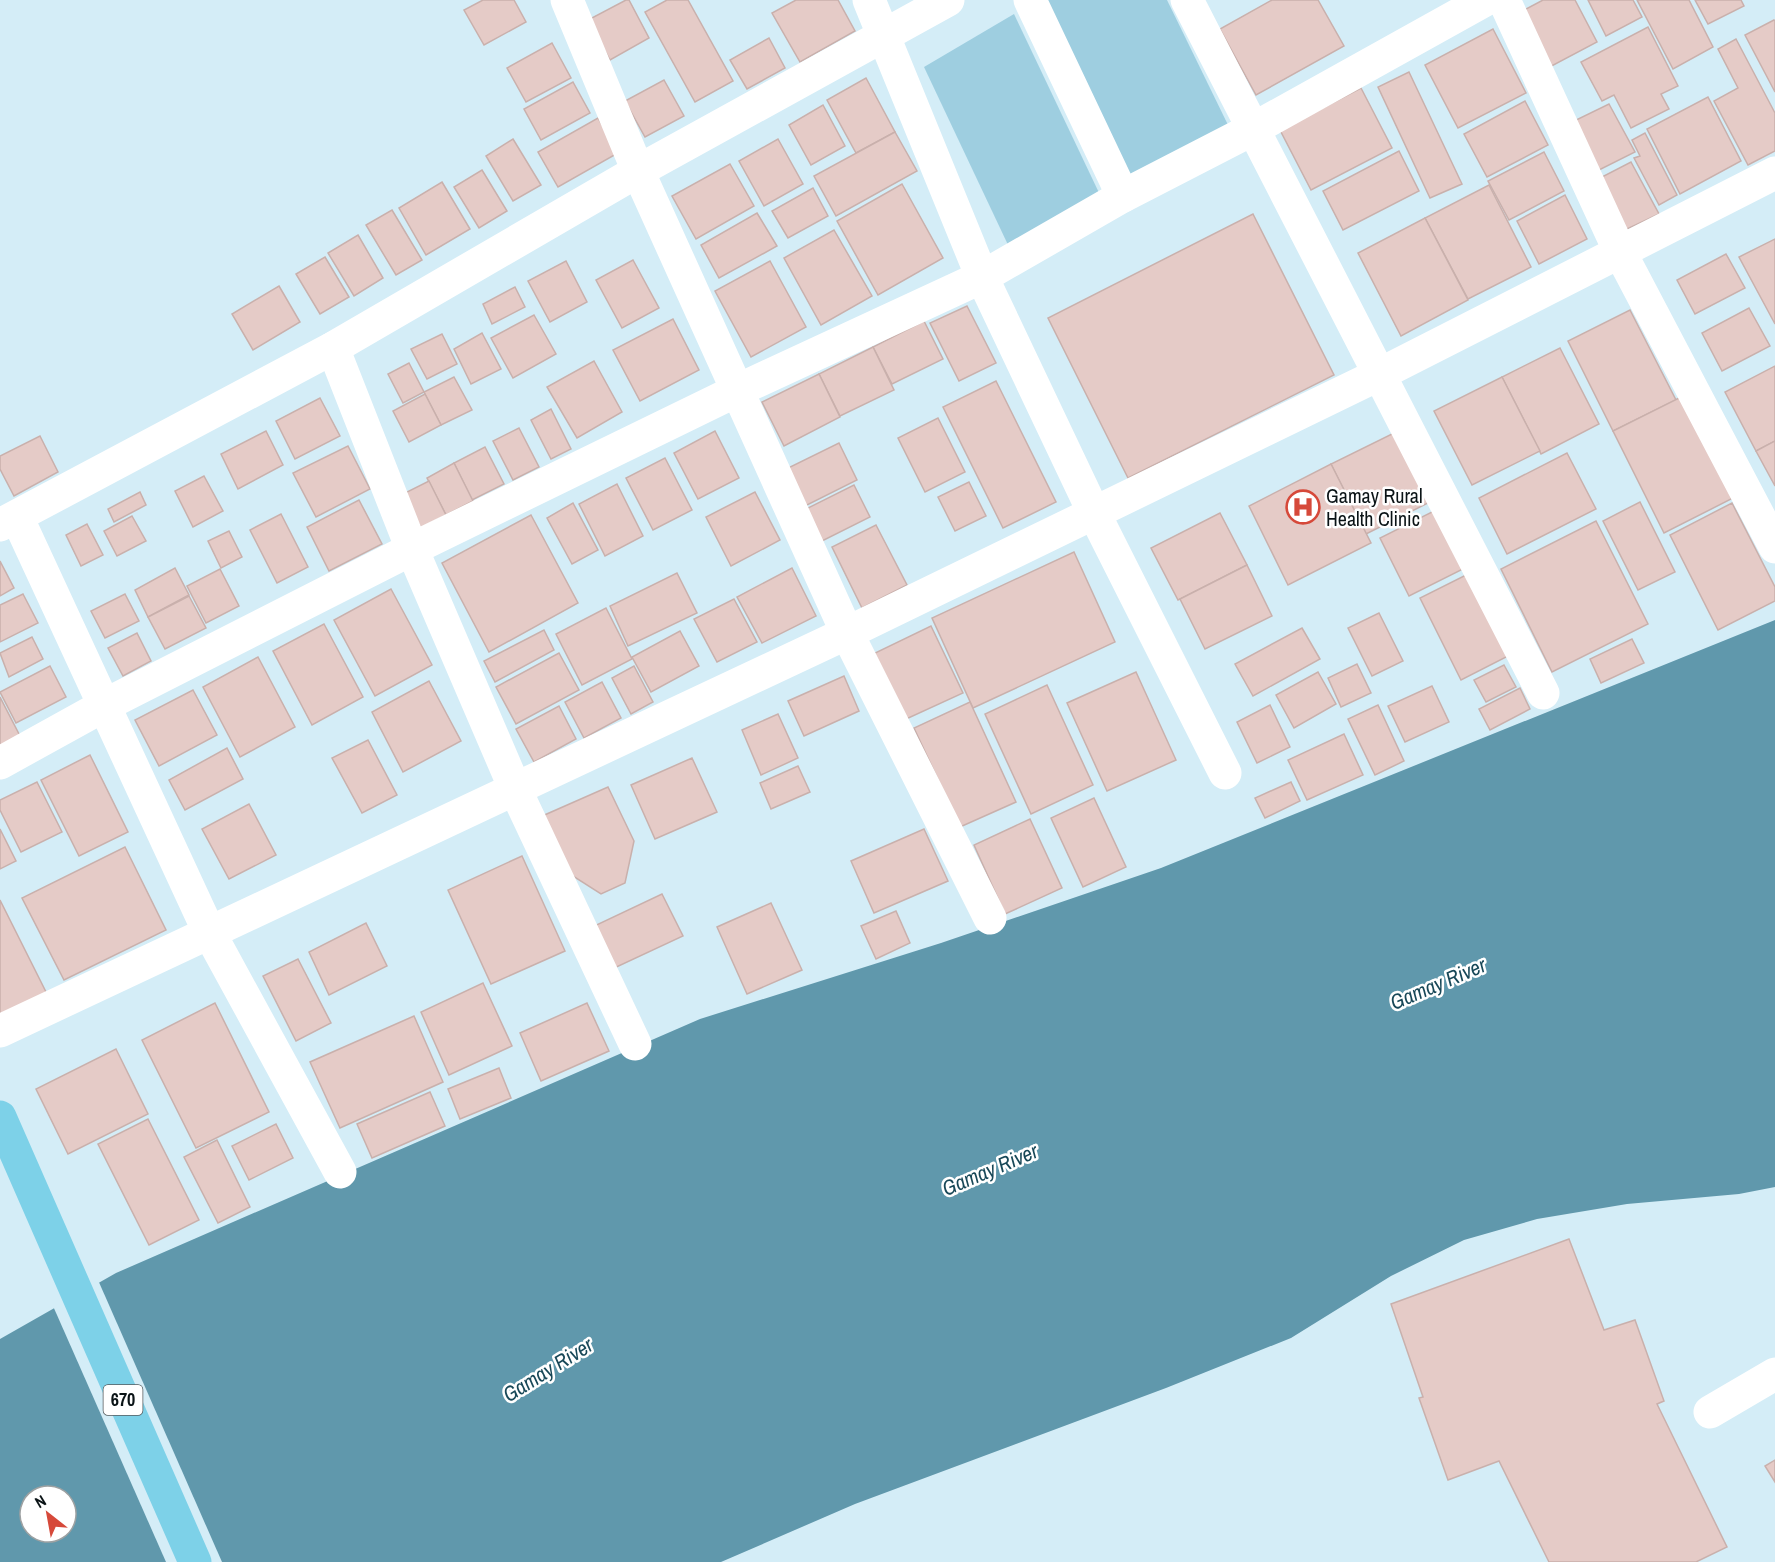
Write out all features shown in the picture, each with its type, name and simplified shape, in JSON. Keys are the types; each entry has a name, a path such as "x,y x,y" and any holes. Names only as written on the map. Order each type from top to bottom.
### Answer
{"main road":[{"name":"670","path":"0,1117 195,1562"}],"street":[{"path":"567,0 638,171 847,633 990,918"},
{"path":"869,0 982,277 1094,513 1226,773"},
{"path":"340,1172 209,932 105,705 9,521 333,348 638,171 885,37 948,0"},
{"path":"1030,0 1124,196"},
{"path":"1187,0 1543,693"},
{"path":"0,763 105,705 412,549 736,391 982,277 1124,196 1253,129 1485,0"},
{"path":"1504,0 1620,252 1775,547"},
{"path":"0,1031 516,791 847,633 1380,374 1775,173"},
{"path":"333,348 412,549 516,791 635,1044"},
{"path":"1710,1412 1775,1374"}],"shaded area":[{"path":"1046,0 1167,0 1229,127 1131,180"},
{"path":"1014,14 1101,197 1009,247 924,67"}],"water":[{"name":"Gamay River","path":"1775,620 1775,1187 1739,1194 1627,1204 1537,1219 1464,1240 1391,1276 1291,1338 1166,1388 855,1504 721,1562 0,1562 0,1339 116,1273 700,1019 941,943 1161,868"}],"pier":[{"path":"98,1280 222,1562 166,1562 53,1306"}],"building":[{"path":"483,0 514,0 526,22 484,45 464,10"},
{"path":"629,0 649,38 610,60 588,20"},
{"path":"667,0 688,0 733,81 695,102 645,12"},
{"path":"796,0 838,0 855,31 800,62 772,13"},
{"path":"1272,0 1318,0 1344,46 1256,95 1220,29"},
{"path":"1543,0 1575,0 1597,42 1544,70 1515,15"},
{"path":"1588,0 1633,0 1642,17 1606,36"},
{"path":"1637,0 1689,0 1713,47 1673,69"},
{"path":"1695,0 1741,0 1744,6 1708,24"},
{"path":"1775,21 1775,92 1745,35"},
{"path":"1648,27 1678,86 1661,94 1669,109 1631,128 1614,95 1602,101 1581,62"},
{"path":"1493,29 1526,93 1458,128 1425,65"},
{"path":"769,38 785,68 747,89 730,60"},
{"path":"1736,39 1775,113 1775,151 1748,165 1714,101 1738,88 1718,49"},
{"path":"552,43 571,78 526,102 507,68"},
{"path":"1409,72 1462,184 1430,198 1378,87"},
{"path":"866,78 895,132 856,153 827,100"},
{"path":"664,80 684,116 645,137 625,101"},
{"path":"573,82 590,113 541,140 524,109"},
{"path":"1361,88 1392,148 1311,190 1280,130"},
{"path":"1708,97 1741,161 1680,194 1647,129"},
{"path":"1525,101 1548,145 1487,177 1464,134"},
{"path":"1609,104 1635,152 1599,170 1574,121"},
{"path":"823,105 845,146 811,165 789,125"},
{"path":"598,118 618,153 558,187 538,152"},
{"path":"895,132 917,171 836,216 814,176"},
{"path":"1645,133 1677,195 1659,205 1634,158 1640,156 1632,140"},
{"path":"513,139 541,185 513,201 486,156"},
{"path":"778,139 803,184 764,206 739,161"},
{"path":"1399,151 1419,191 1343,230 1323,191"},
{"path":"1544,152 1564,191 1509,220 1488,181"},
{"path":"1631,162 1659,214 1625,230 1598,179"},
{"path":"730,164 754,206 696,239 672,196"},
{"path":"482,170 507,211 479,228 454,187"},
{"path":"442,182 470,229 426,255 399,208"},
{"path":"902,184 943,258 878,295 837,221"},
{"path":"1489,185 1531,267 1468,299 1425,218"},
{"path":"813,188 828,216 788,238 772,211"},
{"path":"1565,195 1587,239 1539,264 1517,221"},
{"path":"392,210 422,260 396,275 366,225"},
{"path":"757,213 777,246 719,278 701,245"},
{"path":"1253,214 1334,375 1128,478 1048,318"},
{"path":"1425,218 1468,300 1401,336 1358,253"},
{"path":"834,230 872,296 821,325 784,258"},
{"path":"358,235 383,278 354,296 328,253"},
{"path":"1775,239 1775,324 1739,257"},
{"path":"1726,254 1745,288 1695,314 1677,280"},
{"path":"325,257 349,297 320,314 296,274"},
{"path":"633,260 659,308 622,328 596,280"},
{"path":"566,261 587,302 550,322 528,281"},
{"path":"770,261 806,327 751,357 715,291"},
{"path":"279,286 300,322 253,350 232,314"},
{"path":"515,287 525,307 492,324 483,304"},
{"path":"967,306 996,363 959,381 930,323"},
{"path":"1749,308 1770,346 1722,371 1702,333"},
{"path":"1630,310 1676,400 1613,431 1568,341"},
{"path":"534,315 556,354 513,378 491,338"},
{"path":"673,319 699,370 640,401 613,350"},
{"path":"924,321 943,359 892,384 873,347"},
{"path":"482,333 501,369 471,384 454,349"},
{"path":"442,334 457,364 427,379 411,349"},
{"path":"873,347 894,390 840,416 819,374"},
{"path":"1560,348 1599,424 1541,454 1502,377"},
{"path":"594,361 622,412 577,438 547,387"},
{"path":"409,363 424,392 403,403 388,374"},
{"path":"1775,366 1775,441 1756,451 1725,392"},
{"path":"819,374 840,417 784,446 762,402"},
{"path":"454,377 472,410 441,425 424,392"},
{"path":"1502,377 1540,451 1472,485 1434,411"},
{"path":"996,381 1056,502 1003,528 943,407"},
{"path":"425,394 441,425 409,442 393,411"},
{"path":"1685,395 1737,496 1664,533 1613,431"},
{"path":"320,398 340,436 295,459 276,421"},
{"path":"551,409 571,449 551,459 531,420"},
{"path":"938,418 965,472 925,492 898,438"},
{"path":"519,428 539,467 513,480 493,441"},
{"path":"266,431 283,465 238,489 221,454"},
{"path":"715,431 739,478 698,499 674,453"},
{"path":"1396,432 1430,502 1366,534 1331,464"},
{"path":"40,436 58,472 14,496 0,469 0,456"},
{"path":"1775,441 1775,486 1756,451"},
{"path":"839,443 857,480 803,507 784,470"},
{"path":"348,446 370,489 316,517 293,473"},
{"path":"485,447 504,484 472,500 454,463"},
{"path":"1567,453 1596,509 1507,554 1479,498"},
{"path":"665,458 692,510 653,530 626,478"},
{"path":"454,463 473,501 446,515 427,478"},
{"path":"1331,464 1371,543 1288,585 1249,506"},
{"path":"204,476 223,511 193,527 175,491"},
{"path":"429,481 446,515 421,528 403,494"},
{"path":"969,482 986,516 955,531 938,497"},
{"path":"617,484 643,536 605,556 579,504"},
{"path":"854,485 870,517 820,542 804,510"},
{"path":"140,492 146,505 114,522 108,509"},
{"path":"755,492 780,540 731,566 706,517"},
{"path":"359,500 382,544 329,571 307,527"},
{"path":"1640,502 1675,572 1638,590 1603,521"},
{"path":"573,503 598,550 572,564 547,518"},
{"path":"1732,503 1775,587 1775,601 1718,630 1670,535"},
{"path":"1446,505 1475,563 1409,596 1380,538"},
{"path":"1220,513 1247,565 1178,600 1151,548"},
{"path":"281,514 308,567 277,583 250,530"},
{"path":"531,515 578,603 489,652 442,563"},
{"path":"132,516 146,541 117,556 104,531"},
{"path":"1596,521 1648,624 1552,672 1501,569"},
{"path":"87,524 103,555 81,566 66,535"},
{"path":"876,525 907,585 862,608 832,547"},
{"path":"229,531 242,557 221,568 208,541"},
{"path":"1074,552 1115,642 973,708 932,618"},
{"path":"0,561 14,588 0,596"},
{"path":"1247,565 1272,616 1205,649 1180,599"},
{"path":"175,568 189,595 148,617 135,590"},
{"path":"792,568 816,616 762,643 737,597"},
{"path":"220,569 239,606 206,623 187,586"},
{"path":"1474,571 1516,652 1461,680 1420,598"},
{"path":"677,573 697,613 628,646 610,606"},
{"path":"391,589 432,665 375,696 334,620"},
{"path":"23,594 38,623 0,642 0,605"},
{"path":"125,594 139,621 105,638 91,611"},
{"path":"189,596 206,628 165,649 148,617"},
{"path":"734,599 757,642 717,662 694,619"},
{"path":"606,608 632,659 582,685 556,634"},
{"path":"1379,613 1403,661 1372,676 1348,628"},
{"path":"324,624 363,697 312,725 273,651"},
{"path":"931,626 963,693 904,720 873,654"},
{"path":"1302,628 1320,659 1253,696 1235,664"},
{"path":"544,630 554,650 495,682 484,661"},
{"path":"680,631 699,666 651,692 632,657"},
{"path":"137,633 151,661 123,676 108,648"},
{"path":"32,637 43,659 9,677 0,653"},
{"path":"1632,639 1644,663 1601,683 1590,659"},
{"path":"559,653 579,690 516,724 496,687"},
{"path":"258,657 295,727 240,757 203,687"},
{"path":"1357,664 1371,693 1341,707 1328,678"},
{"path":"1504,665 1516,687 1486,702 1474,680"},
{"path":"50,666 66,697 16,723 0,692"},
{"path":"634,666 653,702 631,714 612,678"},
{"path":"1136,672 1176,760 1107,791 1067,703"},
{"path":"1318,672 1336,704 1294,728 1276,695"},
{"path":"844,676 859,711 804,736 788,701"},
{"path":"429,681 461,741 403,772 372,712"},
{"path":"602,682 621,718 584,738 565,702"},
{"path":"1047,685 1093,785 1031,814 985,714"},
{"path":"1432,686 1449,722 1405,742 1388,706"},
{"path":"1520,688 1530,709 1490,730 1479,709"},
{"path":"193,690 217,735 159,766 135,720"},
{"path":"0,697 20,736 0,747"},
{"path":"970,702 1016,802 960,827 914,728"},
{"path":"1270,705 1290,747 1257,763 1237,722"},
{"path":"1378,705 1404,761 1375,775 1348,719"},
{"path":"559,706 576,739 534,762 516,729"},
{"path":"778,714 798,758 761,775 742,730"},
{"path":"1344,734 1363,775 1307,800 1288,760"},
{"path":"368,740 397,795 362,813 332,758"},
{"path":"227,748 243,779 185,810 169,780"},
{"path":"90,755 128,832 79,856 41,780"},
{"path":"692,758 717,812 655,839 631,785"},
{"path":"798,766 810,792 771,809 760,783"},
{"path":"37,782 62,832 21,852 0,810 0,800"},
{"path":"1291,782 1300,801 1265,818 1255,798"},
{"path":"608,787 634,841 625,883 601,894 565,871 540,817"},
{"path":"1094,798 1126,867 1083,887 1051,818"},
{"path":"249,804 276,855 229,879 202,829"},
{"path":"1030,819 1062,888 1005,914 974,845"},
{"path":"0,829 16,861 0,869"},
{"path":"924,829 948,881 874,913 851,861"},
{"path":"125,847 166,930 64,980 22,898"},
{"path":"522,856 565,951 491,984 448,890"},
{"path":"662,894 683,936 610,970 590,928"},
{"path":"0,900 47,994 0,1018"},
{"path":"771,903 802,970 747,994 717,927"},
{"path":"896,911 910,943 876,959 861,926"},
{"path":"366,923 387,966 329,995 309,952"},
{"path":"298,959 331,1023 296,1041 263,976"},
{"path":"483,983 512,1046 449,1075 421,1012"},
{"path":"215,1003 269,1112 196,1148 142,1040"},
{"path":"587,1003 609,1051 541,1081 520,1033"},
{"path":"414,1016 443,1082 340,1128 310,1062"},
{"path":"116,1049 148,1114 68,1154 36,1089"},
{"path":"499,1068 511,1098 460,1119 448,1089"},
{"path":"430,1092 445,1126 372,1158 357,1124"},
{"path":"148,1119 199,1220 149,1245 98,1144"},
{"path":"276,1124 293,1158 249,1180 232,1146"},
{"path":"217,1140 250,1207 218,1223 184,1157"},
{"path":"1569,1239 1604,1330 1635,1320 1664,1401 1657,1404 1727,1547 1696,1562 1549,1562 1499,1461 1448,1480 1419,1398 1423,1397 1391,1304"},
{"path":"1775,1460 1775,1482 1765,1466"}],"place":[{"name":"Gamay Rural Health Clinic","path":"1303,507"}]}
